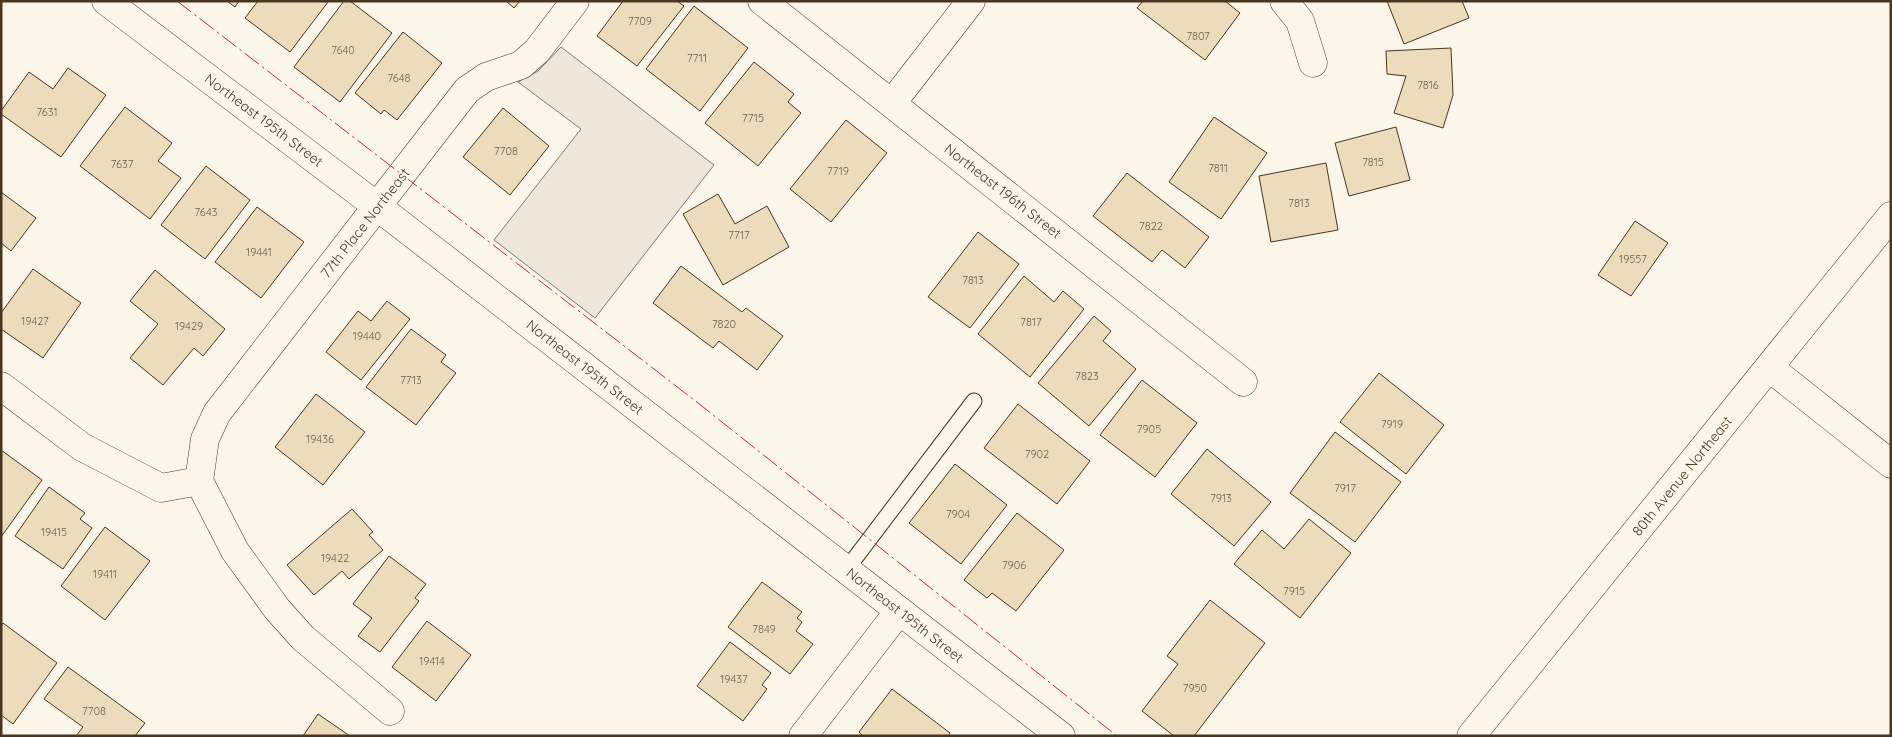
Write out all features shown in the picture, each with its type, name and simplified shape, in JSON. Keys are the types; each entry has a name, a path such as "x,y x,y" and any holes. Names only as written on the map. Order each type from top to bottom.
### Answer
{"street":[{"name":"Northeast 195th Street","path":"106,1 378,207 1062,736"},
{"name":"77th Place Northeast","path":"199,481 205,439 217,413 467,90 486,77 521,65 537,51 575,1"},
{"name":"Northeast 196th Street","path":"762,1 1243,382"},
{"path":"892,103 971,1"},
{"path":"1284,1 1300,21 1313,63"},
{"name":"80th Avenue Northeast","path":"1471,736 1891,216"},
{"path":"1770,368 1891,464"},
{"path":"1,386 82,447 161,488 199,481 235,551 276,609 303,638 390,711"},
{"path":"803,736 899,611"}],"lane":[{"path":"846,570 974,401"}],"shaded area":[{"path":"561,47 714,165 595,318 494,240 581,129 518,82 538,71"}],"building":[{"path":"227,1 239,1 235,7"},
{"path":"258,1 328,2 290,52 245,18"},
{"path":"344,1 350,1 392,33 340,102 294,67"},
{"path":"506,1 520,1 514,8"},
{"path":"623,1 677,1 684,6 637,66 597,36"},
{"path":"1143,1 1225,1 1240,13 1205,60 1137,8"},
{"path":"1387,1 1462,1 1469,18 1404,44"},
{"path":"694,6 748,48 700,111 646,69"},
{"path":"403,32 442,63 397,120 384,110 381,114 355,93"},
{"path":"1451,48 1453,95 1443,128 1394,113 1406,76 1387,74 1386,51"},
{"path":"754,62 794,94 788,102 801,113 758,166 705,123"},
{"path":"68,68 106,95 61,157 1,114 1,111 29,72 53,89"},
{"path":"125,107 172,143 158,161 181,178 150,219 80,166"},
{"path":"503,108 549,146 510,195 463,157"},
{"path":"1214,117 1267,153 1221,219 1169,182"},
{"path":"846,120 887,153 831,222 790,189"},
{"path":"1396,127 1410,180 1349,196 1335,143"},
{"path":"1326,163 1338,230 1271,242 1259,176"},
{"path":"206,166 250,200 205,259 161,225"},
{"path":"1127,173 1209,237 1185,268 1162,250 1152,262 1093,216"},
{"path":"1,192 36,218 11,251 1,243"},
{"path":"718,194 735,224 767,206 789,247 723,285 683,214"},
{"path":"257,207 304,242 261,298 215,262"},
{"path":"1635,221 1668,243 1631,296 1598,275"},
{"path":"978,232 1019,264 970,328 928,297"},
{"path":"681,266 742,312 746,308 783,336 757,370 719,341 713,348 653,303"},
{"path":"33,269 81,303 43,358 1,329 1,313"},
{"path":"155,270 225,329 203,356 194,348 163,385 130,358 158,324 130,301"},
{"path":"1024,276 1054,302 1063,291 1084,309 1030,377 978,334"},
{"path":"387,301 410,319 361,380 326,352 358,311 371,321"},
{"path":"1094,316 1111,331 1103,341 1136,369 1089,426 1038,383"},
{"path":"411,329 446,355 441,362 456,373 416,425 366,387"},
{"path":"1379,373 1444,425 1406,474 1340,422"},
{"path":"1142,380 1197,423 1155,477 1100,435"},
{"path":"316,394 365,432 323,485 275,447"},
{"path":"1018,404 1090,461 1057,504 984,448"},
{"path":"1335,432 1401,482 1355,542 1290,493"},
{"path":"1207,449 1271,502 1234,546 1171,494"},
{"path":"1,450 42,480 1,537"},
{"path":"955,464 1007,505 961,564 909,523"},
{"path":"49,487 85,513 80,519 92,528 63,569 15,536"},
{"path":"352,509 373,532 369,535 383,550 349,579 342,571 314,595 287,565"},
{"path":"1017,513 1064,550 1016,611 992,593 987,598 964,580"},
{"path":"1309,519 1351,553 1300,618 1234,564 1262,530 1284,549"},
{"path":"105,527 150,561 105,620 61,586"},
{"path":"389,556 426,584 415,598 419,601 380,652 358,636 372,618 353,604"},
{"path":"762,582 802,612 797,618 802,622 796,631 813,644 790,674 728,627"},
{"path":"1210,600 1265,643 1194,736 1174,736 1142,711 1178,664 1167,656"},
{"path":"427,621 471,655 436,701 392,667"},
{"path":"3,623 57,663 13,724 1,715 1,626"},
{"path":"730,642 771,673 762,685 767,689 743,721 697,686"},
{"path":"68,667 145,723 135,736 76,736 83,727 44,699"},
{"path":"892,689 950,733 948,736 863,736 859,732"},
{"path":"318,714 350,736 303,736"}],"power":[{"path":"177,1 698,403 1117,736"}]}
